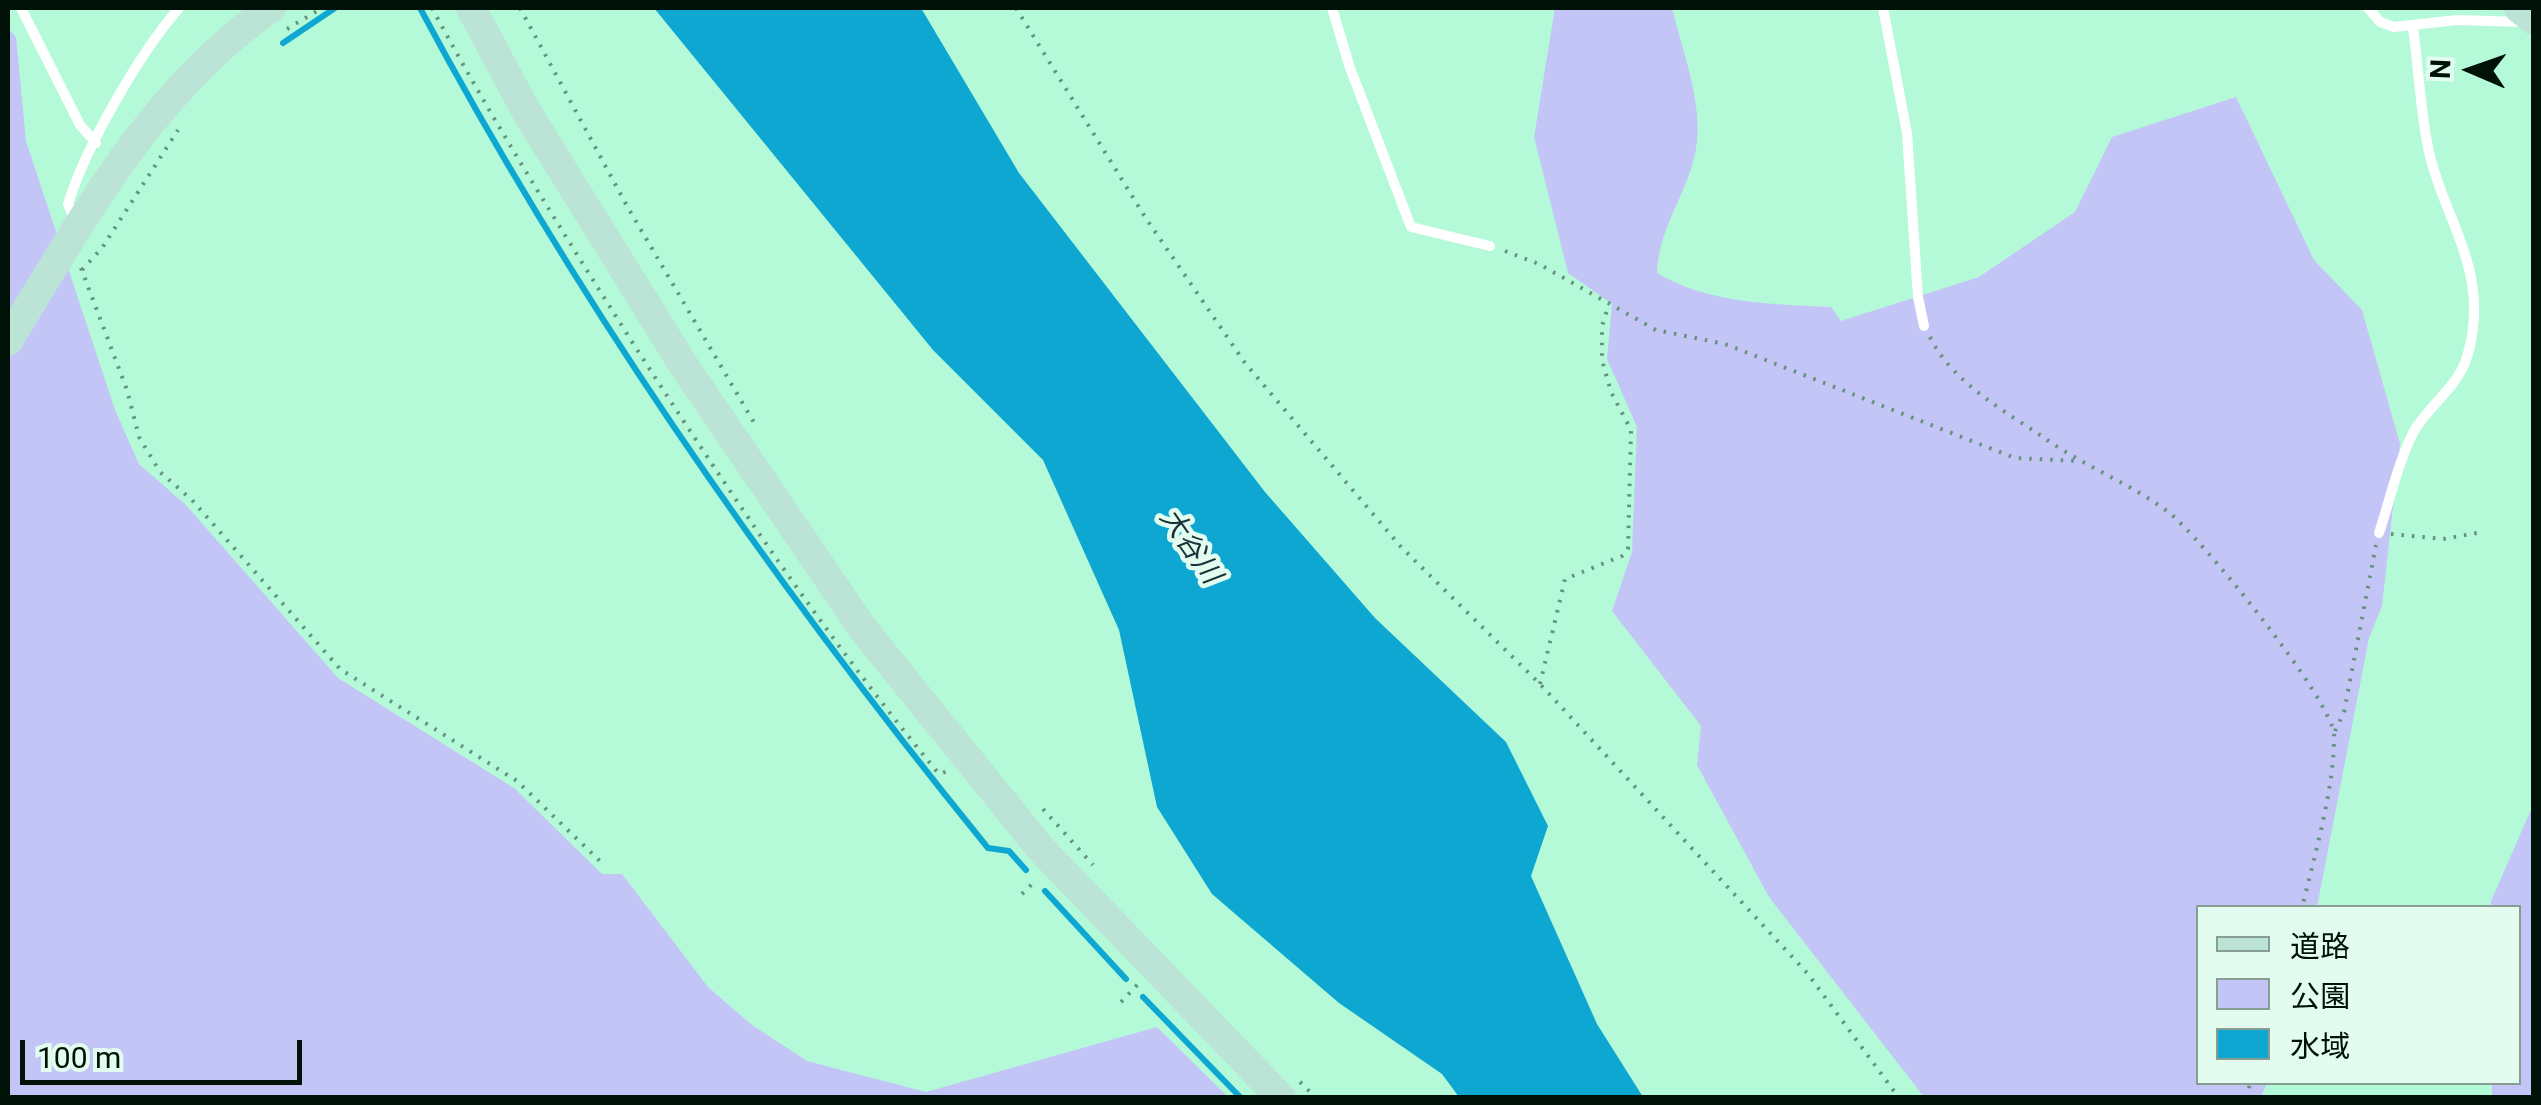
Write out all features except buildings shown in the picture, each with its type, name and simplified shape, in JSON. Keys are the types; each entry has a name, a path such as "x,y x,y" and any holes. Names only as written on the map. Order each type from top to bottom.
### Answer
{"street":[{"path":"471,8 536,128 684,366 863,629 1042,849 1286,1085"},
{"path":"2519,8 2534,21"},
{"path":"8,341 74,233 170,98 223,44 277,19"}],"lane":[{"path":"22,8 80,125 96,143"},
{"path":"74,233 68,204 96,143 134,74 179,8"},
{"path":"1332,8 1350,68 1411,227 1490,246"},
{"path":"1882,8 1907,133 1924,326"},
{"path":"2368,8 2380,22 2413,27 2458,20 2534,21"},
{"path":"2379,533 2411,437 2438,396 2460,374 2468,356 2473,312 2466,247 2427,143 2413,27"}],"path":[{"path":"277,19 322,8"},
{"path":"520,8 627,206 762,434"},
{"path":"1016,8 1145,217 1245,363 1401,548 1540,684 1808,974 1899,1098"},
{"path":"82,270 102,248 179,129"},
{"path":"74,233 82,270 127,390 139,437 160,472 192,500 340,670 517,781 602,862"},
{"path":"1490,246 1539,264 1656,330 1725,344 2015,458 2077,461"},
{"path":"1540,684 1564,580 1622,556 1628,549 1631,430 1611,392 1602,360 1602,326 1608,306"},
{"path":"1924,326 1954,371 2077,461 2169,512 2298,665 2330,715 2334,736"},
{"path":"2303,905 2334,736 2344,712 2379,533 2444,539 2477,533"},
{"path":"1031,796 1100,873"},
{"path":"1286,1085 1316,1098"}],"green space":[{"path":"1555,8 1672,8 1696,104 1697,143 1666,229 1657,273 1720,297 1831,307 1841,321 1979,277 2075,212 2112,137 2236,97 2314,260 2362,310 2400,444 2382,606 2369,638 2317,905 2196,905 2196,1085 2266,1085 2261,1097 1924,1097 1769,897 1697,765 1701,726 1612,611 1632,552 1637,427 1607,359 1612,304 1568,273 1534,137"},
{"path":"8,28 16,37 26,141 115,410 139,464 186,505 338,678 514,788 602,874 622,874 708,987 752,1025 807,1061 926,1092 1157,1027 1228,1097 8,1097"},
{"path":"2533,805 2533,1097 2492,1097 2492,1085 2521,1085 2521,905 2491,905"}],"water":[{"name":"大谷川","path":"654,8 921,8 1019,173 1265,492 1375,618 1506,742 1548,826 1531,876 1597,1024 1643,1097 1459,1097 1442,1074 1339,1003 1212,894 1157,807 1119,630 1043,460 933,350"}],"waterway":[{"path":"283,43 335,8"},
{"path":"420,8 481,119 613,336 757,546 988,848 1009,851 1026,870"},
{"path":"1045,891 1126,979"},
{"path":"1143,997 1241,1098"}]}
